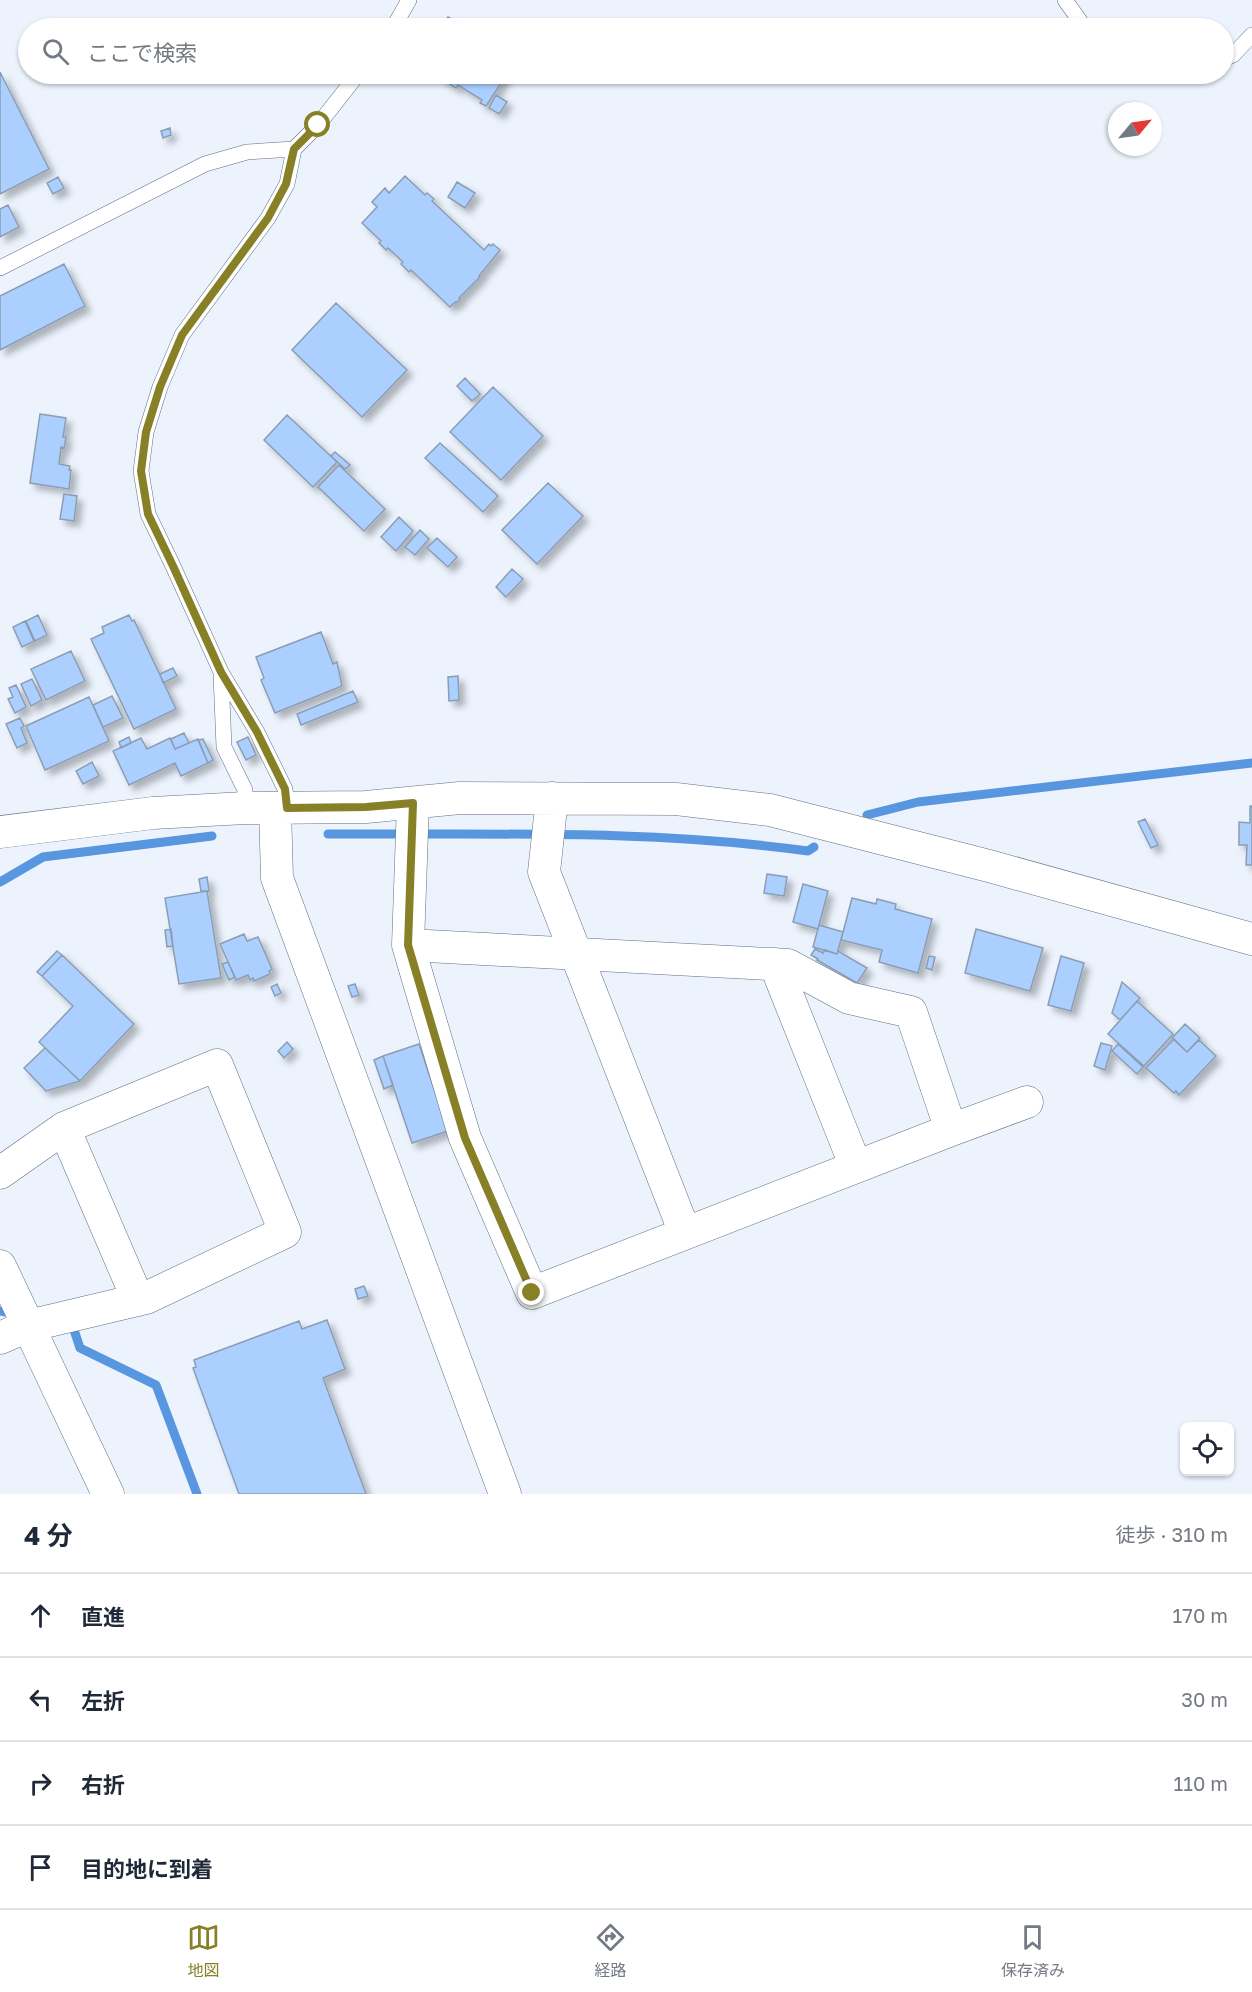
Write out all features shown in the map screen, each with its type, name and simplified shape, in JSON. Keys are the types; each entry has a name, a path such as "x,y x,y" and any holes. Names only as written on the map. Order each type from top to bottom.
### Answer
{"street":[{"path":"0,832 153,813 366,807 460,798 676,798 770,810 989,866 1252,939"},
{"path":"552,798 544,872 685,1233"},
{"path":"413,803 408,945 465,1138 532,1293 1027,1102"},
{"path":"269,808 277,878 505,1494"},
{"path":"408,945 788,965 849,998 911,1012 951,1130"},
{"path":"775,964 856,1167"},
{"path":"0,1173 64,1128 217,1065 285,1232 146,1298 14,1332"},
{"path":"64,1128 138,1300"},
{"path":"0,1266 14,1332 108,1494"}],"lane":[{"path":"399,18 409,0"},
{"path":"1065,0 1078,18"},
{"path":"1234,54 1252,35"},
{"path":"221,672 224,747 244,790 269,808 285,789 257,732 221,672 148,514 141,471 146,432 160,387 182,335 268,218 286,184 294,149 318,125 350,84"},
{"path":"0,268 205,164 247,152 294,149"}],"building":[{"path":"0,72 49,169 0,194"},
{"path":"450,84 500,84 486,106 480,103 482,100 458,85 456,88"},
{"path":"496,95 507,102 499,114 489,108"},
{"path":"170,128 171,135 163,138 161,131"},
{"path":"405,176 425,195 427,193 434,199 432,201 484,250 489,244 491,246 493,244 500,250 480,277 450,307 411,270 409,272 401,264 403,262 388,248 386,250 379,243 381,241 362,223 377,207 372,202 385,188 389,193"},
{"path":"58,177 64,188 53,194 47,183"},
{"path":"457,182 475,193 465,208 448,197"},
{"path":"8,205 19,227 0,237 0,209"},
{"path":"64,264 85,306 0,350 0,296"},
{"path":"336,303 407,370 362,417 292,350"},
{"path":"465,378 480,394 472,401 457,386"},
{"path":"493,387 543,436 501,480 450,432"},
{"path":"40,414 66,418 63,437 66,437 64,448 61,447 59,464 70,466 69,489 30,483"},
{"path":"287,415 337,462 313,487 264,440"},
{"path":"440,443 498,496 483,512 425,458"},
{"path":"335,452 350,465 345,469 331,456"},
{"path":"339,465 385,509 364,531 318,487"},
{"path":"548,483 583,516 537,564 502,530"},
{"path":"64,494 77,496 74,521 60,519"},
{"path":"399,517 413,531 396,551 381,537"},
{"path":"420,530 429,539 415,555 405,547"},
{"path":"437,538 457,557 448,567 427,548"},
{"path":"512,569 523,579 506,597 496,587"},
{"path":"38,615 47,635 35,641 26,621"},
{"path":"129,615 132,621 134,620 176,709 134,729 91,639 104,633 102,627"},
{"path":"25,621 34,641 22,647 13,627"},
{"path":"321,632 333,664 337,662 342,686 275,713 261,680 264,678 256,657"},
{"path":"71,651 85,681 46,700 31,669"},
{"path":"173,668 177,676 163,683 160,674"},
{"path":"458,676 459,700 449,701 448,677"},
{"path":"32,679 42,700 31,706 21,684"},
{"path":"16,685 26,707 15,713 8,699 13,697 9,688"},
{"path":"353,691 358,702 301,725 297,714"},
{"path":"112,696 123,718 103,727 93,705"},
{"path":"89,697 109,741 45,770 26,726"},
{"path":"20,718 27,743 17,748 6,724"},
{"path":"184,733 189,743 175,749 171,739"},
{"path":"129,737 131,743 121,748 119,742"},
{"path":"248,737 256,755 246,760 237,742"},
{"path":"141,738 147,749 170,738 175,749 198,739 208,763 181,776 175,763 129,785 113,751"},
{"path":"203,739 213,760 208,763 198,740"},
{"path":"92,762 99,776 83,784 76,771"},
{"path":"1250,806 1252,806 1252,865 1246,865 1247,845 1239,845 1239,822 1250,823"},
{"path":"1145,819 1158,845 1151,848 1138,822"},
{"path":"767,874 787,877 784,896 764,893"},
{"path":"207,877 209,891 201,891 199,879"},
{"path":"803,884 828,891 818,929 793,922"},
{"path":"207,891 221,978 179,984 165,898"},
{"path":"852,898 876,904 877,899 896,904 895,909 932,919 918,973 879,962 882,950 841,940"},
{"path":"819,925 843,932 837,954 813,947"},
{"path":"171,929 173,946 167,947 165,930"},
{"path":"976,929 1043,948 1030,991 965,973"},
{"path":"244,934 247,941 258,937 272,969 269,971 270,974 254,981 253,978 250,980 248,975 236,980 220,944"},
{"path":"815,949 823,953 825,950 837,954 838,951 867,968 857,983 817,960 811,955"},
{"path":"57,951 62,955 42,976 37,972"},
{"path":"62,955 134,1024 80,1081 39,1042 73,1006 42,976"},
{"path":"929,956 935,957 932,970 926,968"},
{"path":"1061,956 1084,963 1071,1011 1048,1005"},
{"path":"228,962 235,977 229,980 222,964"},
{"path":"1122,982 1140,998 1120,1020 1112,1013"},
{"path":"277,984 281,993 275,996 271,987"},
{"path":"355,984 359,995 352,997 348,986"},
{"path":"1137,1001 1173,1034 1144,1066 1108,1034"},
{"path":"1185,1024 1200,1038 1187,1052 1172,1038"},
{"path":"1174,1039 1187,1052 1199,1040 1216,1056 1179,1095 1146,1068"},
{"path":"287,1042 293,1049 284,1058 278,1051"},
{"path":"1101,1043 1112,1046 1105,1070 1094,1066"},
{"path":"419,1044 448,1131 412,1143 383,1056"},
{"path":"1118,1044 1143,1067 1137,1074 1112,1051"},
{"path":"45,1048 80,1081 46,1091 24,1068"},
{"path":"383,1056 393,1085 384,1089 374,1060"},
{"path":"364,1286 368,1296 358,1299 355,1289"},
{"path":"327,1320 345,1369 323,1378 366,1494 239,1494 193,1368 196,1367 194,1360 299,1321 302,1329"}],"waterway":[{"path":"867,815 918,802 1252,763"},
{"path":"328,834 628,836 688,839 808,851 814,847"},
{"path":"0,882 43,857 212,836"},
{"path":"0,1311 16,1314"},
{"path":"68,1326 73,1327 80,1348 156,1385 197,1494"}],"route":[{"path":"318,125 294,149 286,184 268,218 182,335 160,387 146,432 141,471 148,514 221,672 257,732 285,789 287,808 366,807 413,803 408,945 465,1138 532,1293"}]}
